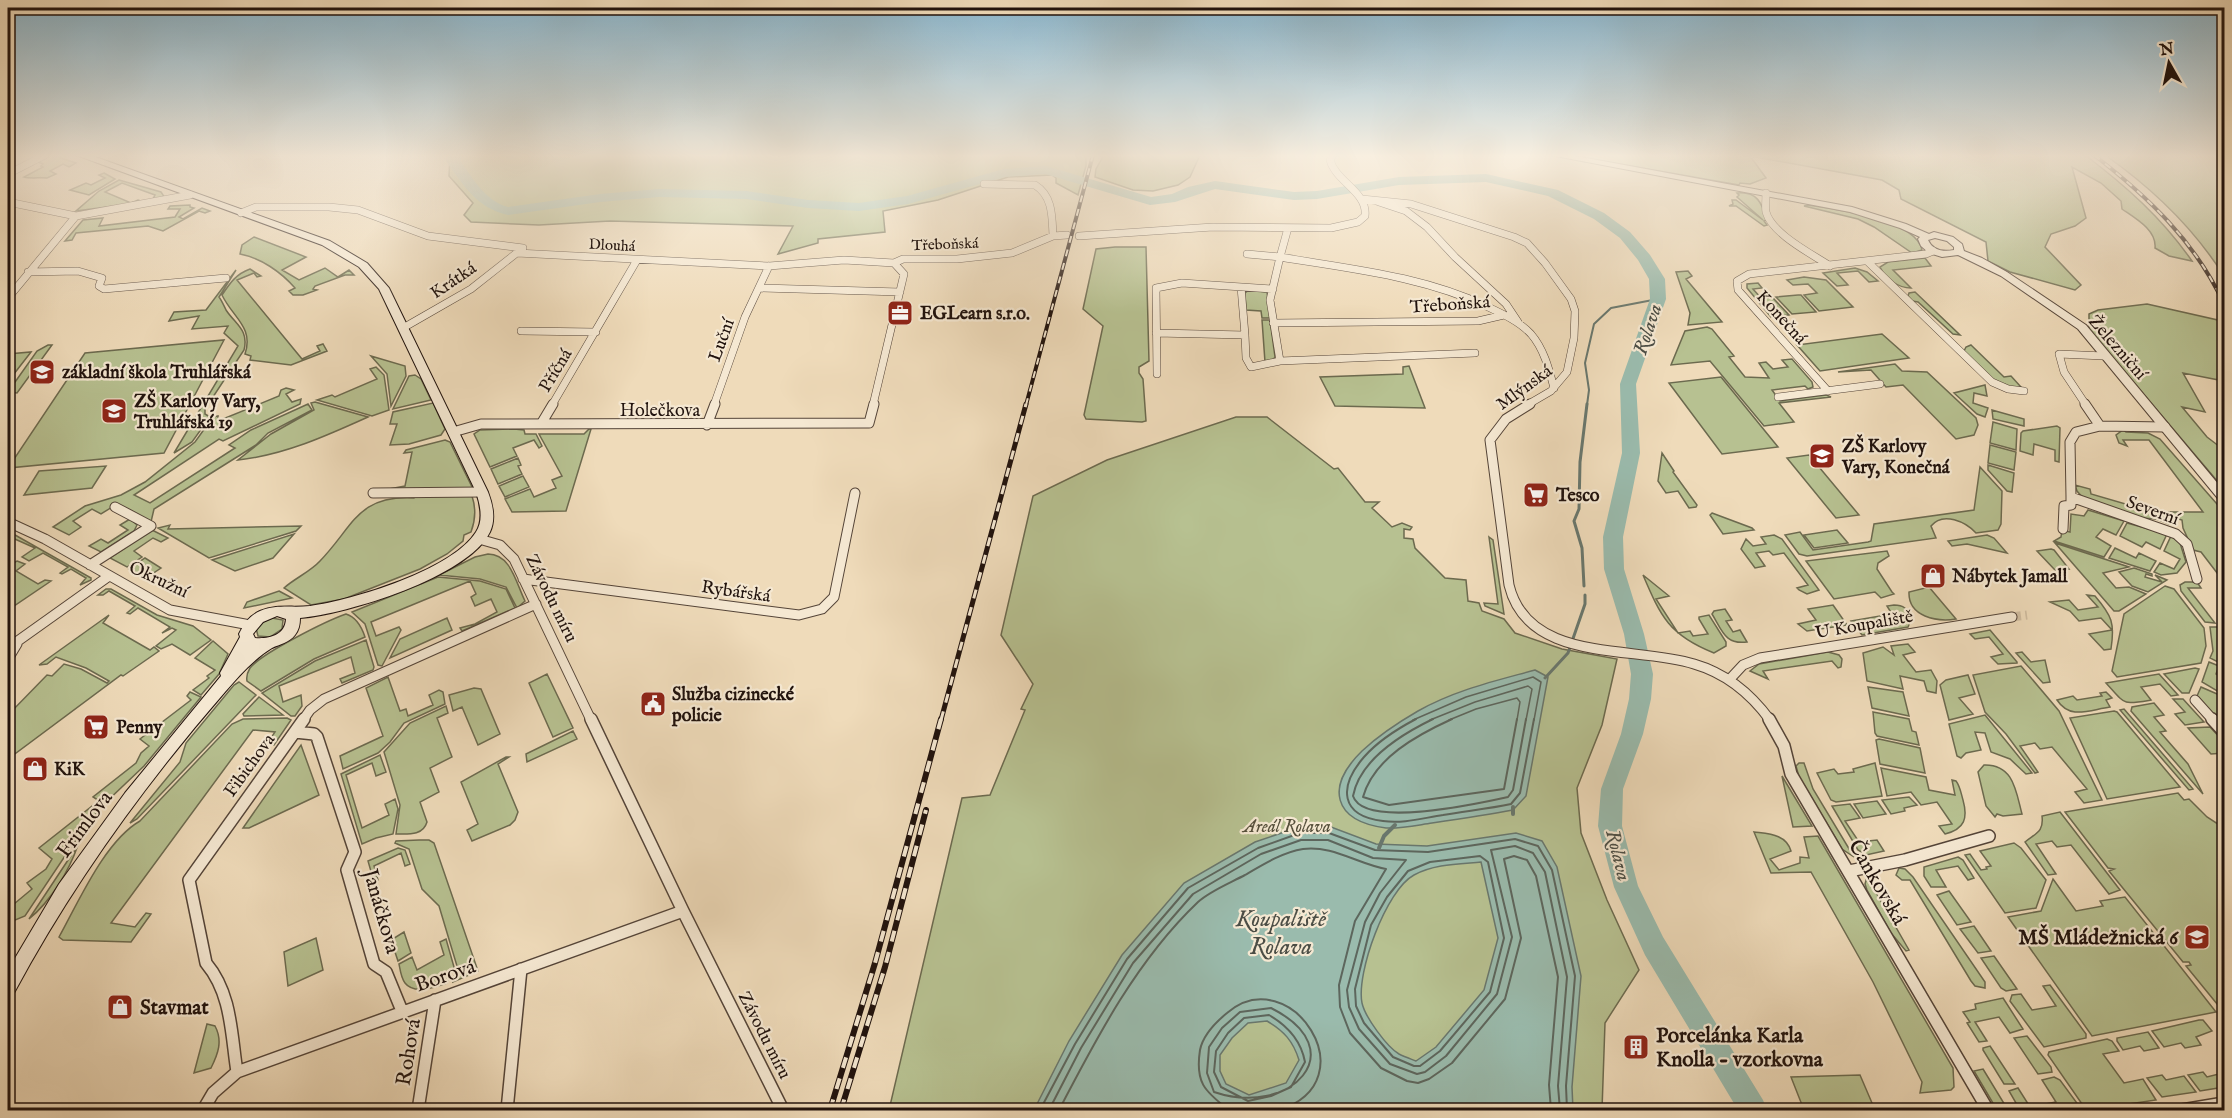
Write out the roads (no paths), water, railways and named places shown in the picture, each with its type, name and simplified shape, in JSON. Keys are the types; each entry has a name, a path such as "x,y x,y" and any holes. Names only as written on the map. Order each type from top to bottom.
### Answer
{"main road":[{"path":"224,207 326,243 363,265 384,288 482,492 487,518 485,529 479,539 451,563 303,624 269,643"},
{"path":"248,632 270,613 312,612 357,602"},
{"path":"286,634 294,621 289,613"},
{"name":"Okružní","path":"248,632 255,644 269,643"},
{"name":"Frimlova","path":"212,698 248,632"},
{"name":"Frimlova","path":"8,987 53,907 85,858 212,698 247,661 269,643"}],"street":[{"path":"33,207 76,216 124,207"},
{"name":"Dlouhá","path":"241,213 258,207"},
{"name":"Dlouhá","path":"331,207 358,210 428,236 523,248 517,253"},
{"path":"1050,207 1053,236"},
{"path":"1079,236 1213,227 1331,228 1352,225 1362,219 1366,212 1364,207"},
{"path":"1393,207 1406,212 1427,227 1455,257 1506,304 1519,324"},
{"name":"Mlýnská","path":"1425,207 1527,243 1570,298 1575,311 1568,370 1554,388 1504,419 1494,429 1490,440 1513,600 1529,624 1566,641 1613,651 1657,656"},
{"path":"1765,207 1779,230 1830,266"},
{"path":"1838,207 1903,226 1926,236 1939,235 1950,239 1959,246 1959,252 1948,254 1933,251 1923,243 1926,236"},
{"path":"8,298 76,216"},
{"path":"1280,361 1270,300 1288,228"},
{"name":"Třeboňská","path":"894,263 903,259 957,259 1012,253 1053,236 1066,235"},
{"name":"Konečná","path":"1828,391 1738,290 1737,281 1749,274 1868,262 1933,251"},
{"name":"Železniční","path":"1959,252 1979,260 2038,295 2082,327 2224,498"},
{"name":"Dlouhá","path":"517,253 769,266 844,260 894,263"},
{"name":"Krátká","path":"403,328 471,289 517,253"},
{"name":"Třeboňská","path":"1247,254 1280,257 1412,280 1452,291 1504,315"},
{"name":"Příčná","path":"541,424 637,260"},
{"path":"1868,262 1992,382 2008,389 2024,391"},
{"path":"759,288 900,292 904,274 894,263"},
{"name":"Luční","path":"707,425 745,317 769,266"},
{"path":"28,272 83,272 102,278 99,286 104,289 226,278"},
{"path":"1157,374 1156,288 1182,283 1273,289"},
{"path":"1241,288 1246,358 1251,367 1280,361 1475,353"},
{"name":"Holečkova","path":"453,432 477,425 869,423 900,292"},
{"path":"1504,315 1533,336 1542,352 1554,388"},
{"name":"Třeboňská","path":"1274,323 1478,321 1504,315"},
{"name":"Příčná","path":"521,331 596,332"},
{"path":"1156,333 1245,335"},
{"path":"2100,426 2064,372 2059,354 2104,356"},
{"path":"1778,397 1880,384"},
{"path":"2063,529 2064,506 2071,505 2070,442 2072,435 2081,429 2100,426 2165,427"},
{"path":"373,493 482,492"},
{"name":"Rybářská","path":"523,579 799,615 822,609 834,597 855,493"},
{"name":"Severní","path":"2071,497 2176,534 2187,544 2197,579"},
{"name":"Okružní","path":"90,565 151,526 116,507"},
{"name":"Okružní","path":"8,522 45,539 170,610 248,632"},
{"name":"Závodu míru","path":"479,539 506,549 514,559 683,911 783,1110"},
{"path":"8,648 109,576"},
{"name":"Fibichova","path":"237,1072 224,988 216,972 206,963 189,880 310,710 324,699 536,604"},
{"name":"U Koupaliště","path":"1729,680 1743,665 1760,658 2012,617"},
{"path":"8,659 20,639"},
{"name":"Čankovská","path":"1657,656 1707,668 1729,680 1753,699 1771,722 1790,758 1791,774 1989,1110"},
{"path":"2195,699 2224,732"},
{"name":"Janáčkova","path":"295,732 314,734 317,737 355,852 347,870 374,964 387,972 402,1011"},
{"path":"1849,871 1905,860 1989,836"},
{"name":"Borová","path":"203,1110 213,1093 237,1072 683,911"},
{"path":"507,1110 521,969"},
{"name":"Rohová","path":"418,1110 435,1000"},
{"path":"2182,1110 2224,1103"}],"water":[{"path":"1535,670 1548,677 1526,796 1513,810 1409,827 1386,828 1368,824 1345,810 1340,800 1339,789 1343,777 1350,764 1382,734 1418,711 1446,697"},
{"name":"Koupaliště Rolava","path":"1299,827 1331,827 1376,844 1427,846 1516,833 1542,841 1557,867 1581,976 1572,1087 1573,1110 1034,1110 1069,1041 1122,955 1184,883 1255,842","holes":["1481,862 1498,938 1484,990 1436,1047 1416,1061 1399,1054 1389,1045 1364,1009 1361,990 1368,953 1393,897 1414,875 1438,867","1267,1021 1287,1037 1299,1060 1286,1083 1249,1095 1226,1084 1220,1071 1220,1055 1232,1038 1248,1023"]}],"waterway":[{"name":"Rolava","path":"496,207 508,211 535,207"},
{"name":"Rolava","path":"1581,207 1599,216 1625,235 1645,258 1657,279 1658,299 1628,384 1631,453 1613,537 1614,569 1634,634 1642,674 1640,699 1632,734 1612,789 1610,826 1626,887 1654,946 1753,1110"},
{"path":"1587,405 1589,390 1585,363 1594,324 1611,308 1658,299"},
{"path":"1584,586 1582,548 1574,521 1579,509 1580,462 1587,404"},
{"path":"1545,678 1568,653 1585,604 1585,595"},
{"path":"1513,807 1513,814"},
{"path":"1379,848 1384,836 1395,825"}],"tunnel":[{"path":"2012,617 2027,615"}],"railway":[{"path":"1026,405 1079,207"},
{"path":"2154,207 2199,260 2224,304"},
{"path":"941,720 1026,404"},
{"path":"830,1110 875,963 941,719"},
{"path":"841,1110 885,967 926,810"}],"place":[{"name":"EGLearn s.r.o.","path":"900,313"},
{"name":"základní škola Truhlářská","path":"42,372"},
{"name":"ZŠ Karlovy Vary, Truhlářská 19","path":"114,411"},
{"name":"ZŠ Karlovy Vary, Konečná","path":"1822,456"},
{"name":"Tesco","path":"1536,495"},
{"name":"Nábytek Jamall","path":"1933,576"},
{"name":"Služba cizinecké policie","path":"653,704"},
{"name":"Penny","path":"96,727"},
{"name":"KiK","path":"35,769"},
{"name":"MŠ Mládežnická 6","path":"2197,937"},
{"name":"Stavmat","path":"120,1007"},
{"name":"Porcelánka Karla Knolla - vzorkovna","path":"1636,1047"}],"park label":[{"name":"Areál Rolava","path":"1287,826"}]}
